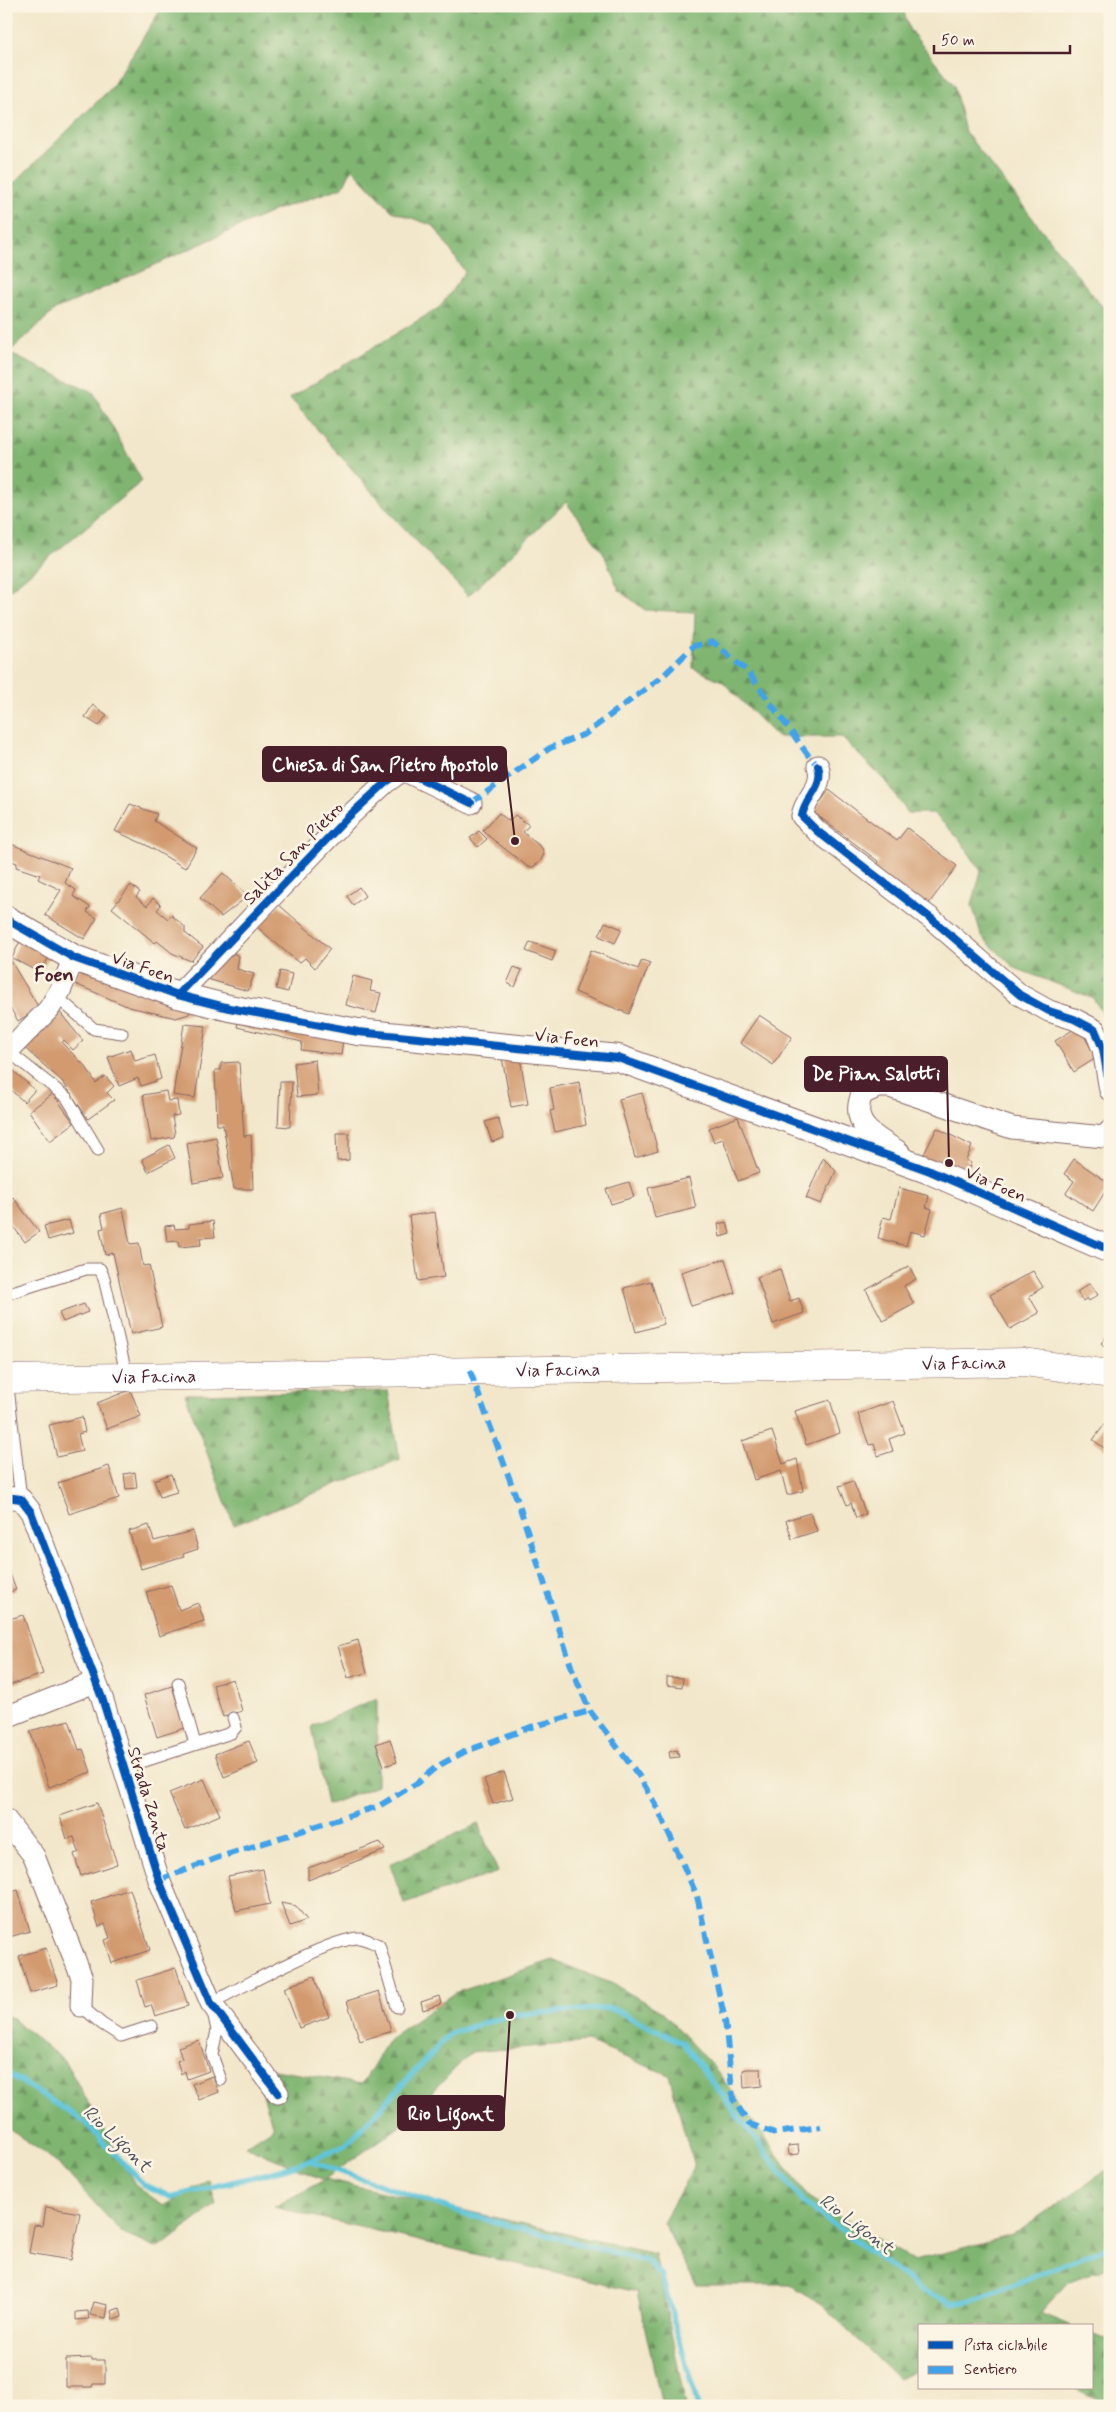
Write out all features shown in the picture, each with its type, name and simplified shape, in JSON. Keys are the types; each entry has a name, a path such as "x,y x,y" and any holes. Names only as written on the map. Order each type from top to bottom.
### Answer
{"main road":[{"name":"Via Facina","path":"7,1377 127,1377 1024,1362 1110,1374"}],"street":[{"path":"818,766 822,775 803,808 802,816 817,830 933,920 1020,995 1049,1011 1074,1019 1095,1030 1103,1049 1110,1090"},
{"name":"Salita San Pietro","path":"178,995 347,818 385,783 403,770 471,803"},
{"name":"Via Foen","path":"6,919 74,958 178,995 229,1008 358,1032 618,1058 930,1171 1110,1250"},
{"path":"7,1052 49,1010 57,997 74,958"},
{"name":"Via Foen","path":"930,1171 870,1134 858,1117 857,1107 862,1094 878,1087 890,1087 1012,1128 1104,1136 1110,1131"},
{"name":"Strada Zenta","path":"14,1498 31,1512 95,1682 156,1872 211,2003 278,2093"},
{"path":"6,1717 95,1682"},
{"path":"6,1820 34,1856 82,1978 81,2006"}],"lane":[{"path":"57,997 94,1029 122,1033"},
{"path":"7,1052 67,1098 98,1150"},
{"path":"6,1294 86,1269 100,1269 104,1278 127,1377"},
{"path":"7,1377 14,1498"},
{"path":"178,1683 195,1744"},
{"path":"123,1768 231,1733 236,1727 233,1718"},
{"path":"221,2080 212,2055 217,2030 211,2003 324,1949 350,1939 361,1938 378,1945 397,2007"},
{"path":"81,2006 102,2024 121,2036 152,2026"}],"green space":[{"path":"163,6 902,6 909,29 954,85 965,132 1100,304 1110,312 1110,1025 1093,998 1015,968 982,937 972,905 981,871 960,840 933,813 908,813 885,781 841,737 777,737 722,681 693,668 695,612 645,610 619,590 603,552 566,502 468,596 392,515 290,398 440,307 465,272 434,226 392,211 352,168 343,187 276,210 55,310 8,353 93,392 142,481 6,593 6,191 111,88"},
{"path":"388,1391 400,1459 234,1525 185,1394"},
{"path":"377,1698 377,1786 327,1805 312,1726"},
{"path":"478,1824 498,1872 404,1903 390,1864"},
{"path":"553,1960 613,1984 662,2012 717,2071 808,2197 914,2261 1012,2235 1110,2168 1110,2267 1067,2283 1040,2313 1066,2324 918,2324 918,2369 899,2379 821,2304 789,2285 696,2285 663,2222 694,2167 669,2075 588,2042 471,2052 399,2127 325,2179 655,2254 686,2406 662,2406 637,2292 274,2207 324,2180 245,2146 273,2128 255,2067 362,2084 390,2038 455,1993"},
{"path":"6,2014 64,2060 136,2186 164,2206 209,2179 216,2204 158,2249 123,2234 57,2162 6,2127"},
{"path":"1094,2335 1110,2341 1110,2406 1076,2390 1094,2390"}],"building":[{"path":"93,705 107,715 99,726 85,717"},
{"path":"829,790 897,841 907,828 957,866 924,910 872,871 879,862 813,812"},
{"path":"130,804 157,814 154,821 197,848 185,868 146,845 115,831"},
{"path":"499,813 509,821 515,815 529,825 523,832 542,848 544,854 540,862 533,867 528,867 486,834 483,830"},
{"path":"479,831 487,839 478,847 470,838"},
{"path":"6,842 71,868 65,883 76,890 73,896 90,907 87,912 97,918 84,939 45,915 61,890 38,879 40,875 16,867 17,863 6,859"},
{"path":"223,873 248,896 221,917 200,898"},
{"path":"131,885 140,892 136,897 147,906 153,898 161,905 157,910 168,919 171,915 185,927 185,933 203,947 191,961 172,953 157,941 155,943 112,908"},
{"path":"359,887 365,896 353,905 347,896"},
{"path":"279,905 330,949 315,968 305,958 299,963 257,927"},
{"path":"605,922 622,929 615,943 599,936"},
{"path":"24,933 54,948 40,973 12,958"},
{"path":"530,942 556,951 552,961 526,951"},
{"path":"223,948 239,956 237,969 254,974 248,991 204,978"},
{"path":"591,950 638,969 642,960 650,963 629,1014 575,992"},
{"path":"87,954 197,994 189,1014 176,1018 129,1007 73,983"},
{"path":"9,958 39,1008 18,1021 6,1001 6,960"},
{"path":"514,967 522,970 515,987 507,983"},
{"path":"280,971 292,974 288,992 276,989"},
{"path":"353,976 372,981 370,991 381,993 376,1013 346,1005"},
{"path":"219,999 345,1023 341,1055 301,1050 302,1042 237,1027 238,1023 216,1019"},
{"path":"58,1010 83,1041 73,1050 64,1040 62,1043 86,1067 96,1083 105,1076 114,1086 107,1093 114,1100 88,1119 63,1082 19,1043"},
{"path":"759,1015 792,1037 773,1065 740,1043"},
{"path":"184,1024 206,1026 195,1098 173,1095"},
{"path":"1079,1026 1096,1058 1074,1072 1055,1041"},
{"path":"131,1049 135,1061 155,1055 161,1079 141,1086 138,1078 119,1086 108,1057"},
{"path":"501,1052 520,1057 528,1104 511,1107"},
{"path":"315,1060 318,1095 297,1097 294,1063"},
{"path":"239,1062 244,1136 251,1135 253,1189 234,1189 223,1125 217,1125 215,1070 221,1070 221,1063"},
{"path":"8,1066 35,1090 24,1102 12,1091 6,1098 6,1068"},
{"path":"280,1082 292,1082 290,1127 278,1126"},
{"path":"579,1082 586,1125 555,1132 550,1111 554,1110 550,1088"},
{"path":"166,1091 168,1101 177,1100 179,1115 172,1116 175,1134 174,1137 151,1141 143,1095"},
{"path":"642,1093 658,1151 635,1158 619,1099"},
{"path":"53,1094 74,1123 50,1141 29,1111"},
{"path":"738,1117 759,1173 738,1181 723,1139 714,1142 709,1128"},
{"path":"498,1118 504,1138 492,1142 485,1122"},
{"path":"937,1128 972,1146 966,1160 971,1163 963,1180 921,1160"},
{"path":"336,1133 349,1133 349,1160 337,1161"},
{"path":"216,1137 223,1178 193,1183 187,1143"},
{"path":"169,1145 175,1158 148,1172 142,1159"},
{"path":"823,1158 836,1171 821,1204 806,1198"},
{"path":"1074,1159 1110,1184 1093,1211 1066,1193 1074,1181 1064,1174"},
{"path":"689,1178 696,1208 655,1218 648,1188"},
{"path":"629,1182 634,1197 611,1204 606,1189"},
{"path":"899,1188 929,1196 926,1207 932,1209 925,1235 910,1231 906,1246 878,1238 883,1217 891,1219"},
{"path":"13,1197 39,1232 25,1242 6,1217 6,1202"},
{"path":"123,1208 130,1244 139,1243 143,1266 149,1265 162,1327 131,1334 113,1253 105,1255 100,1229 104,1228 101,1214"},
{"path":"435,1212 444,1277 418,1281 409,1216"},
{"path":"69,1220 73,1233 48,1240 44,1226"},
{"path":"213,1221 215,1237 200,1238 201,1245 179,1247 178,1241 167,1242 165,1226 174,1225 175,1229 189,1228 189,1224"},
{"path":"727,1222 730,1234 720,1237 718,1224"},
{"path":"725,1259 735,1293 691,1306 681,1272"},
{"path":"909,1266 916,1279 904,1286 914,1304 883,1321 866,1290"},
{"path":"780,1269 790,1301 799,1298 804,1313 773,1324 757,1277"},
{"path":"1033,1271 1043,1287 1029,1296 1039,1313 1010,1329 990,1295"},
{"path":"651,1281 664,1324 636,1332 624,1288"},
{"path":"1090,1283 1098,1295 1089,1301 1087,1298 1083,1301 1077,1292"},
{"path":"84,1304 88,1312 63,1322 59,1313"},
{"path":"1110,1334 1110,1352 1101,1343"},
{"path":"130,1390 141,1416 107,1429 97,1403"},
{"path":"830,1400 840,1433 806,1445 795,1411"},
{"path":"893,1401 905,1433 889,1439 893,1451 878,1456 874,1444 869,1445 858,1414"},
{"path":"82,1417 85,1432 78,1434 82,1451 57,1457 49,1425"},
{"path":"1110,1417 1110,1452 1093,1440"},
{"path":"772,1431 783,1464 797,1459 803,1491 787,1495 781,1471 754,1480 742,1441"},
{"path":"109,1466 119,1498 69,1514 58,1483"},
{"path":"135,1472 137,1488 126,1489 124,1474"},
{"path":"171,1474 177,1492 160,1497 154,1480"},
{"path":"853,1481 866,1514 856,1518 851,1503 847,1505 839,1486"},
{"path":"810,1513 817,1531 792,1539 786,1520"},
{"path":"149,1525 154,1541 193,1531 198,1549 183,1554 184,1556 141,1569 129,1531"},
{"path":"6,1563 16,1590 6,1593"},
{"path":"171,1585 179,1610 198,1603 204,1621 159,1636 146,1592"},
{"path":"23,1615 43,1674 7,1686 6,1620"},
{"path":"358,1640 367,1673 348,1678 338,1646"},
{"path":"667,1677 683,1678 682,1687 667,1685"},
{"path":"233,1679 242,1711 223,1717 213,1685"},
{"path":"172,1686 185,1728 157,1737 144,1695"},
{"path":"69,1720 79,1750 83,1749 91,1772 49,1787 30,1731"},
{"path":"390,1739 397,1762 384,1766 376,1744"},
{"path":"249,1741 258,1763 224,1777 215,1754"},
{"path":"677,1750 679,1757 670,1758 669,1752"},
{"path":"504,1772 513,1798 493,1804 484,1779"},
{"path":"204,1779 220,1815 185,1830 169,1793"},
{"path":"97,1803 117,1864 81,1876 74,1854 79,1852 74,1837 67,1839 60,1816"},
{"path":"380,1842 385,1850 308,1880 308,1868"},
{"path":"263,1869 270,1904 236,1911 228,1876"},
{"path":"130,1889 150,1950 112,1963 105,1940 110,1938 105,1924 99,1927 91,1902"},
{"path":"18,1890 30,1931 6,1938 6,1894"},
{"path":"281,1903 296,1906 307,1920 290,1926"},
{"path":"46,1948 58,1985 30,1993 19,1956"},
{"path":"176,1968 188,2006 155,2016 151,2005 145,2007 137,1980"},
{"path":"314,1976 329,2017 299,2028 284,1988"},
{"path":"379,1991 391,2031 360,2041 347,2001"},
{"path":"439,1996 441,2004 423,2010 421,2002"},
{"path":"199,2040 209,2071 187,2079 185,2071 181,2074 177,2061 182,2059 178,2047"},
{"path":"761,2069 762,2086 744,2088 743,2070"},
{"path":"212,2076 219,2092 199,2100 192,2084"},
{"path":"798,2145 799,2154 789,2155 788,2146"},
{"path":"46,2207 80,2213 71,2260 29,2253 34,2225 43,2226"},
{"path":"94,2302 108,2305 106,2318 90,2315"},
{"path":"120,2308 122,2317 113,2320 111,2311"},
{"path":"88,2311 89,2319 76,2320 76,2312"},
{"path":"92,2358 92,2360 105,2360 105,2384 93,2384 92,2387 66,2387 66,2359"}],"waterway":[{"name":"Rio Ligont","path":"6,2072 85,2122 143,2184 171,2197 273,2172 309,2161 346,2145 451,2033 510,2015 611,2008 683,2043 803,2202 922,2290 953,2304 977,2299 1110,2246"},
{"path":"309,2161 469,2215 649,2262 661,2275 698,2406"}],"marked path":[{"path":"471,803 550,748 585,734 663,676 694,646 713,642 748,672 818,766"},
{"path":"470,1371 518,1502 573,1672 590,1711 639,1776 658,1809 697,1896 725,2020 733,2099 749,2124 775,2133 821,2127"},
{"path":"159,1880 217,1858 379,1806 417,1783 436,1767 464,1752 531,1727 590,1711"}],"cycle path":[{"path":"818,766 819,780 802,816 817,831 933,920 1020,995 1049,1011 1074,1019 1095,1030 1103,1049 1110,1090"},
{"path":"178,995 347,818 385,783 403,770 471,803"},
{"path":"6,919 74,958 178,995 229,1008 358,1032 618,1058 930,1171 1110,1250"},
{"path":"6,1497 21,1499 31,1512 102,1698 159,1880 211,2003 278,2093"}],"place":[{"name":"Chiesa di San Pietro Apostolo","path":"515,841"},
{"name":"De Pian Salotti","path":"949,1163"},
{"name":"Rio Ligont","path":"510,2015"}],"district":[{"name":"Foen","path":"54,974"}]}
